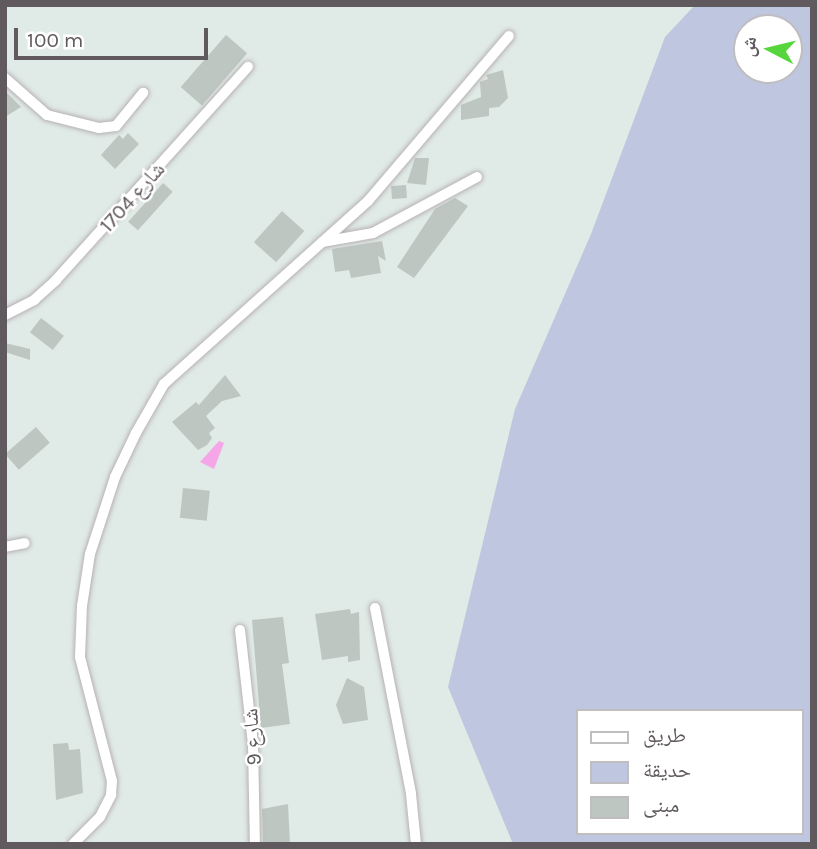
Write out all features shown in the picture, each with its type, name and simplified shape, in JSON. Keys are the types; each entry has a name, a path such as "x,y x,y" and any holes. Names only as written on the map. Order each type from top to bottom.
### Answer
{"street":[{"path":"73,844 100,817 111,795 112,781 80,657 82,606 90,554 115,477 164,384 368,201 509,36"},
{"name":"شارع 1704","path":"5,315 33,300 56,280 248,67"},
{"path":"5,78 47,115 99,128 116,126 143,93"},
{"path":"322,242 373,233 477,177"},
{"path":"5,547 24,543"},
{"path":"375,608 411,794 416,844"},
{"name":"شارع 9","path":"240,630 253,744 255,844"}],"green space":[{"path":"695,5 812,5 812,844 513,844 448,687 515,409 591,234 665,37"}],"shaded area":[{"path":"219,441 224,443 214,469 200,462"}],"building":[{"path":"226,35 247,53 202,105 181,87"},
{"path":"503,70 508,98 499,107 489,108 489,116 461,120 461,105 481,97 480,82 488,79 486,75"},
{"path":"5,91 21,107 5,117"},
{"path":"128,133 139,144 115,169 101,155 119,135 123,139"},
{"path":"415,158 429,158 426,185 407,183"},
{"path":"163,183 173,192 138,230 128,222"},
{"path":"406,185 407,198 392,199 391,186"},
{"path":"455,198 468,206 414,278 397,267 435,209"},
{"path":"282,211 304,231 276,262 254,242"},
{"path":"382,241 386,261 378,256 381,273 351,278 349,270 335,272 332,249"},
{"path":"41,318 64,336 53,350 30,332"},
{"path":"5,343 30,349 30,360 5,352"},
{"path":"225,375 241,396 222,401 206,416 215,428 209,433 212,438 207,445 198,450 172,422 196,402 199,405"},
{"path":"36,427 50,443 19,470 5,454"},
{"path":"183,488 210,491 207,521 180,518"},
{"path":"350,609 351,614 359,612 360,660 348,662 348,656 322,660 315,614"},
{"path":"283,617 289,663 282,664 290,724 261,728 252,620"},
{"path":"347,678 364,687 368,720 343,724 336,705"},
{"path":"68,743 69,750 80,749 83,793 56,800 53,744"},
{"path":"288,804 290,844 263,844 262,809"}]}
